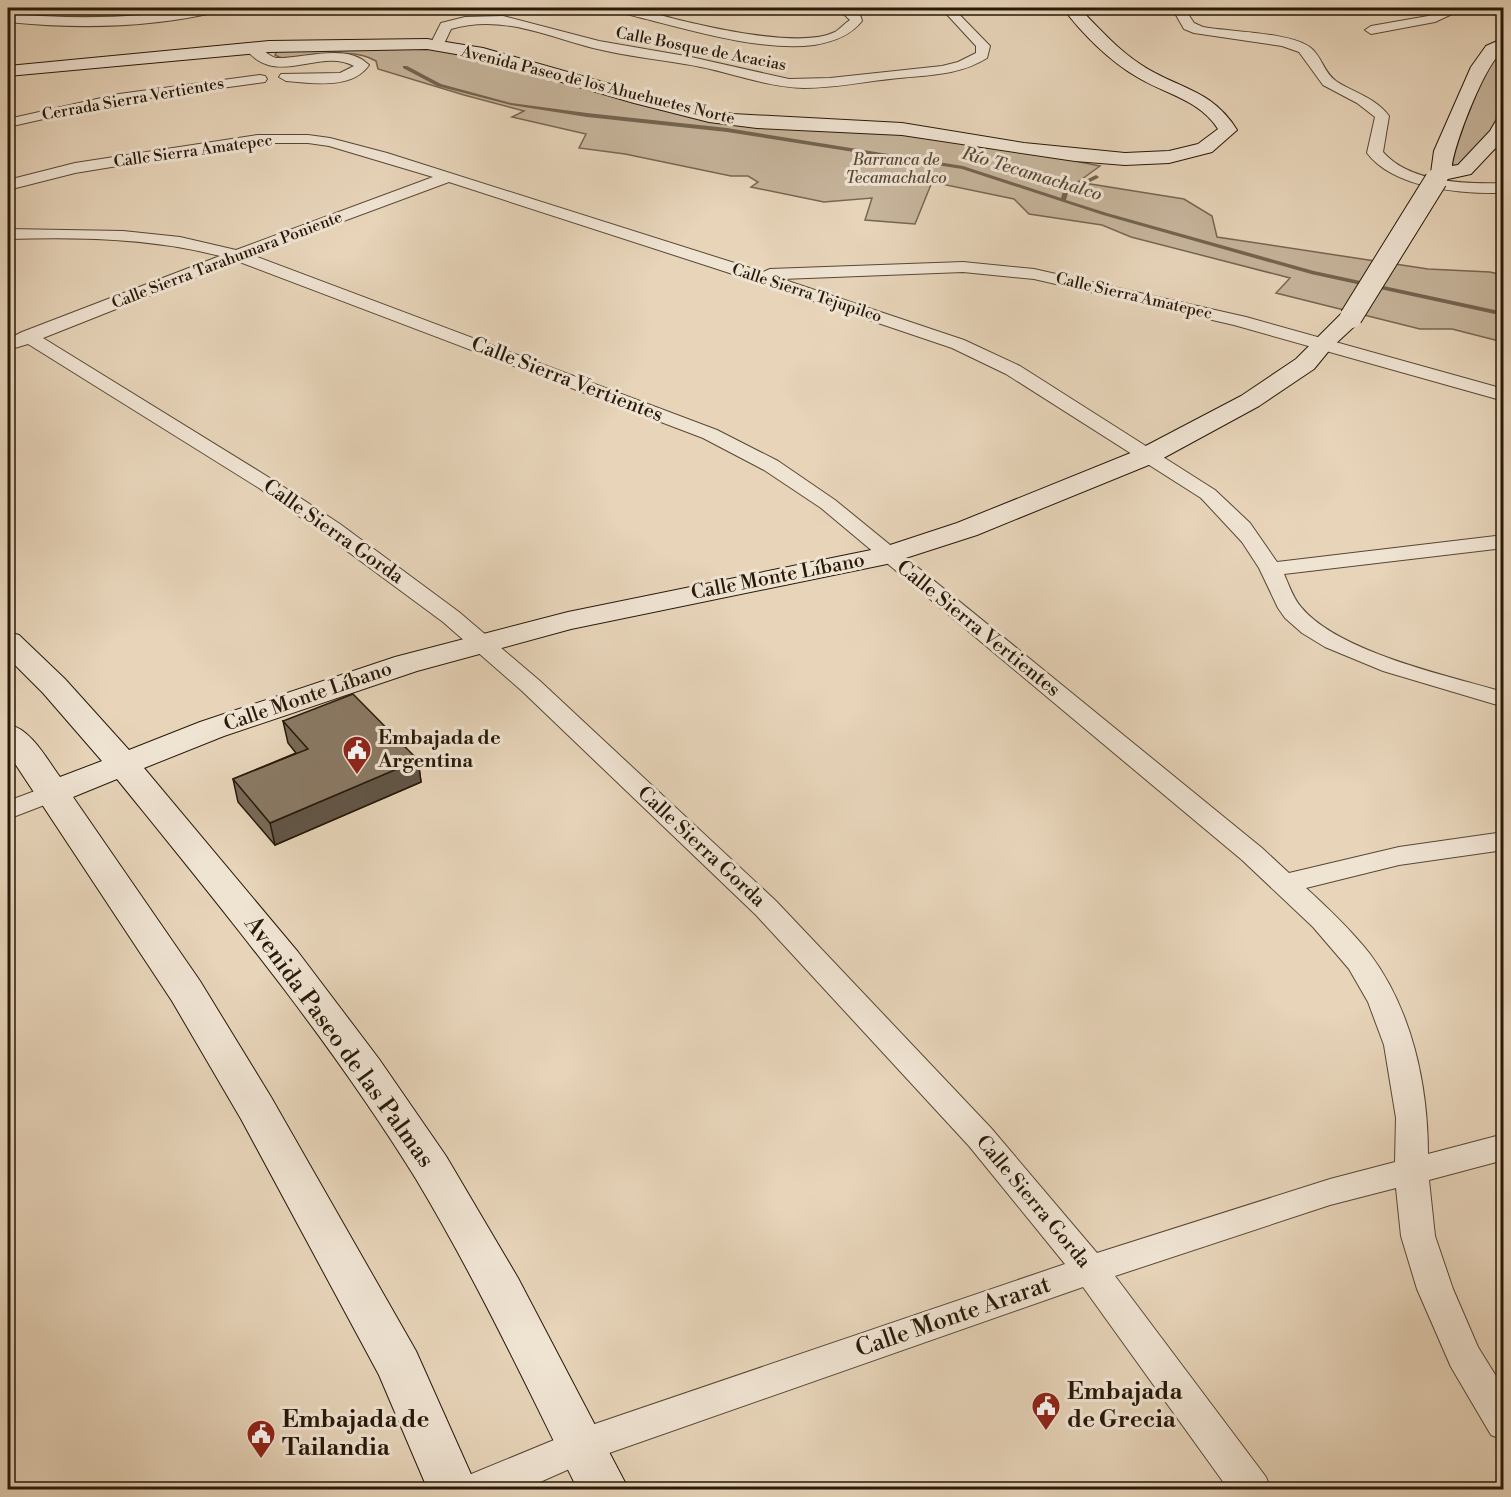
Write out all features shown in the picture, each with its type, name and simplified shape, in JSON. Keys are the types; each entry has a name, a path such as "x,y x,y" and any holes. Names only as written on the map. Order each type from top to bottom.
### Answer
{"main road":[{"name":"Avenida Paseo de los Ahuehuetes Norte","path":"8,71 272,39 439,42 708,116 752,123 911,122 1078,147 1113,150 1149,150 1180,144 1198,136 1205,128 1200,116 1145,86 1088,45 1053,8"},
{"name":"Avenida Paseo de los Ahuehuetes Norte","path":"812,122 903,129 1085,157 1122,160 1157,158 1196,151 1211,146 1224,137 1228,130 1221,115 1209,106 1161,84 1135,68 1105,43 1071,8"},
{"name":"Avenida Paseo de los Ahuehuetes Norte","path":"8,64 311,44 439,42"},
{"name":"Calle Monte Líbano","path":"51,793 212,729 373,675 568,621 887,555 1053,497 1147,456 1284,381 1305,364 1324,342 1351,317 1439,177 1444,151 1480,67 1492,50 1503,43"},
{"path":"1188,108 1209,106"},
{"path":"1439,177 1464,170 1498,134 1503,123"},
{"name":"Avenida Paseo de las Palmas","path":"8,641 54,686 123,764 285,961 365,1070 431,1168 502,1292 604,1490"},
{"path":"8,734 27,754 186,991 256,1108 399,1366 453,1490"}],"street":[{"path":"8,18 106,22 164,17 216,8"},
{"path":"622,8 751,39 785,42 828,37 850,28 854,25 856,18 843,8"},
{"name":"Calle Bosque de Acacias","path":"439,42 446,26 452,23 477,19 503,19 607,47 706,64 770,81 790,84 816,83 935,71 973,61 982,55 983,46 947,8"},
{"path":"1178,8 1189,26 1199,30 1304,49 1313,58 1320,74 1329,83 1358,95 1373,105 1382,116 1375,153 1386,165 1403,174 1424,179 1469,187 1503,188"},
{"path":"1339,9 1361,8"},
{"path":"1371,30 1431,20 1459,8"},
{"path":"252,48 259,57 278,62 298,63 338,57 356,60 362,65 357,72 339,77 286,77"},
{"name":"Cerrada Sierra Vertientes","path":"8,123 119,98 260,79"},
{"name":"Calle Sierra Amatepec","path":"8,185 75,168 221,143 283,138 308,139 352,147 446,178"},
{"name":"Calle Sierra Tarahumara Poniente","path":"8,345 237,255 446,178"},
{"name":"Calle Sierra Tejupilco","path":"446,178 754,275 924,332 984,356 1042,388 1147,456"},
{"name":"Calle Sierra Vertientes","path":"8,234 66,232 122,234 187,243 237,255 701,430 748,451 791,476 828,504 1252,854 1323,920 1360,962 1383,1002 1399,1046 1412,1118 1411,1169 1418,1236 1435,1289 1464,1356 1503,1423"},
{"name":"Calle Sierra Amatepec","path":"754,275 993,268 1088,285 1233,318 1324,342 1503,395"},
{"name":"Calle Sierra Gorda","path":"28,336 266,484 406,582 483,644 766,908 980,1137 1090,1270 1252,1490"},
{"path":"1147,456 1208,494 1234,517 1255,543 1271,569 1292,612 1314,631 1341,646 1503,700"},
{"path":"1271,569 1503,541"},
{"name":"Calle Monte Líbano","path":"8,811 51,793"},
{"path":"1283,884 1399,856 1503,841"},
{"name":"Calle Monte Ararat","path":"478,1490 582,1446 1090,1270 1330,1192 1411,1169 1503,1147"}],"green space":[{"name":"Barranca de Tecamachalco","path":"436,46 704,118 870,129 1084,159 1079,162 1100,166 1078,182 1184,199 1212,216 1217,237 1428,269 1490,272 1503,275 1503,342 1452,329 1420,329 1276,293 1290,278 1131,237 1102,225 1029,214 1014,199 932,182 915,224 865,220 872,198 824,202 751,187 758,182 748,176 731,176 625,154 579,148 586,134 512,117 524,111 378,69 376,61 363,56 335,54 295,59 275,55 277,51"},
{"path":"1503,47 1503,117 1495,133 1463,163 1454,166 1446,161 1485,67"}],"building":[{"name":"Embajada de Argentina","path":"353,694 418,760 270,823 233,779 308,749 283,721"}],"waterway":[{"name":"Río Tecamachalco","path":"405,67 439,85 511,104 587,115 727,130 963,168 1063,200"},
{"path":"1063,200 1065,192 1096,177"},
{"name":"Río Tecamachalco","path":"1063,200 1313,273 1504,314"}],"place":[{"name":"Embajada de Argentina","path":"357,776"},
{"name":"Embajada de Grecia","path":"1046,1432"},
{"name":"Embajada de Tailandia","path":"261,1460"}]}
